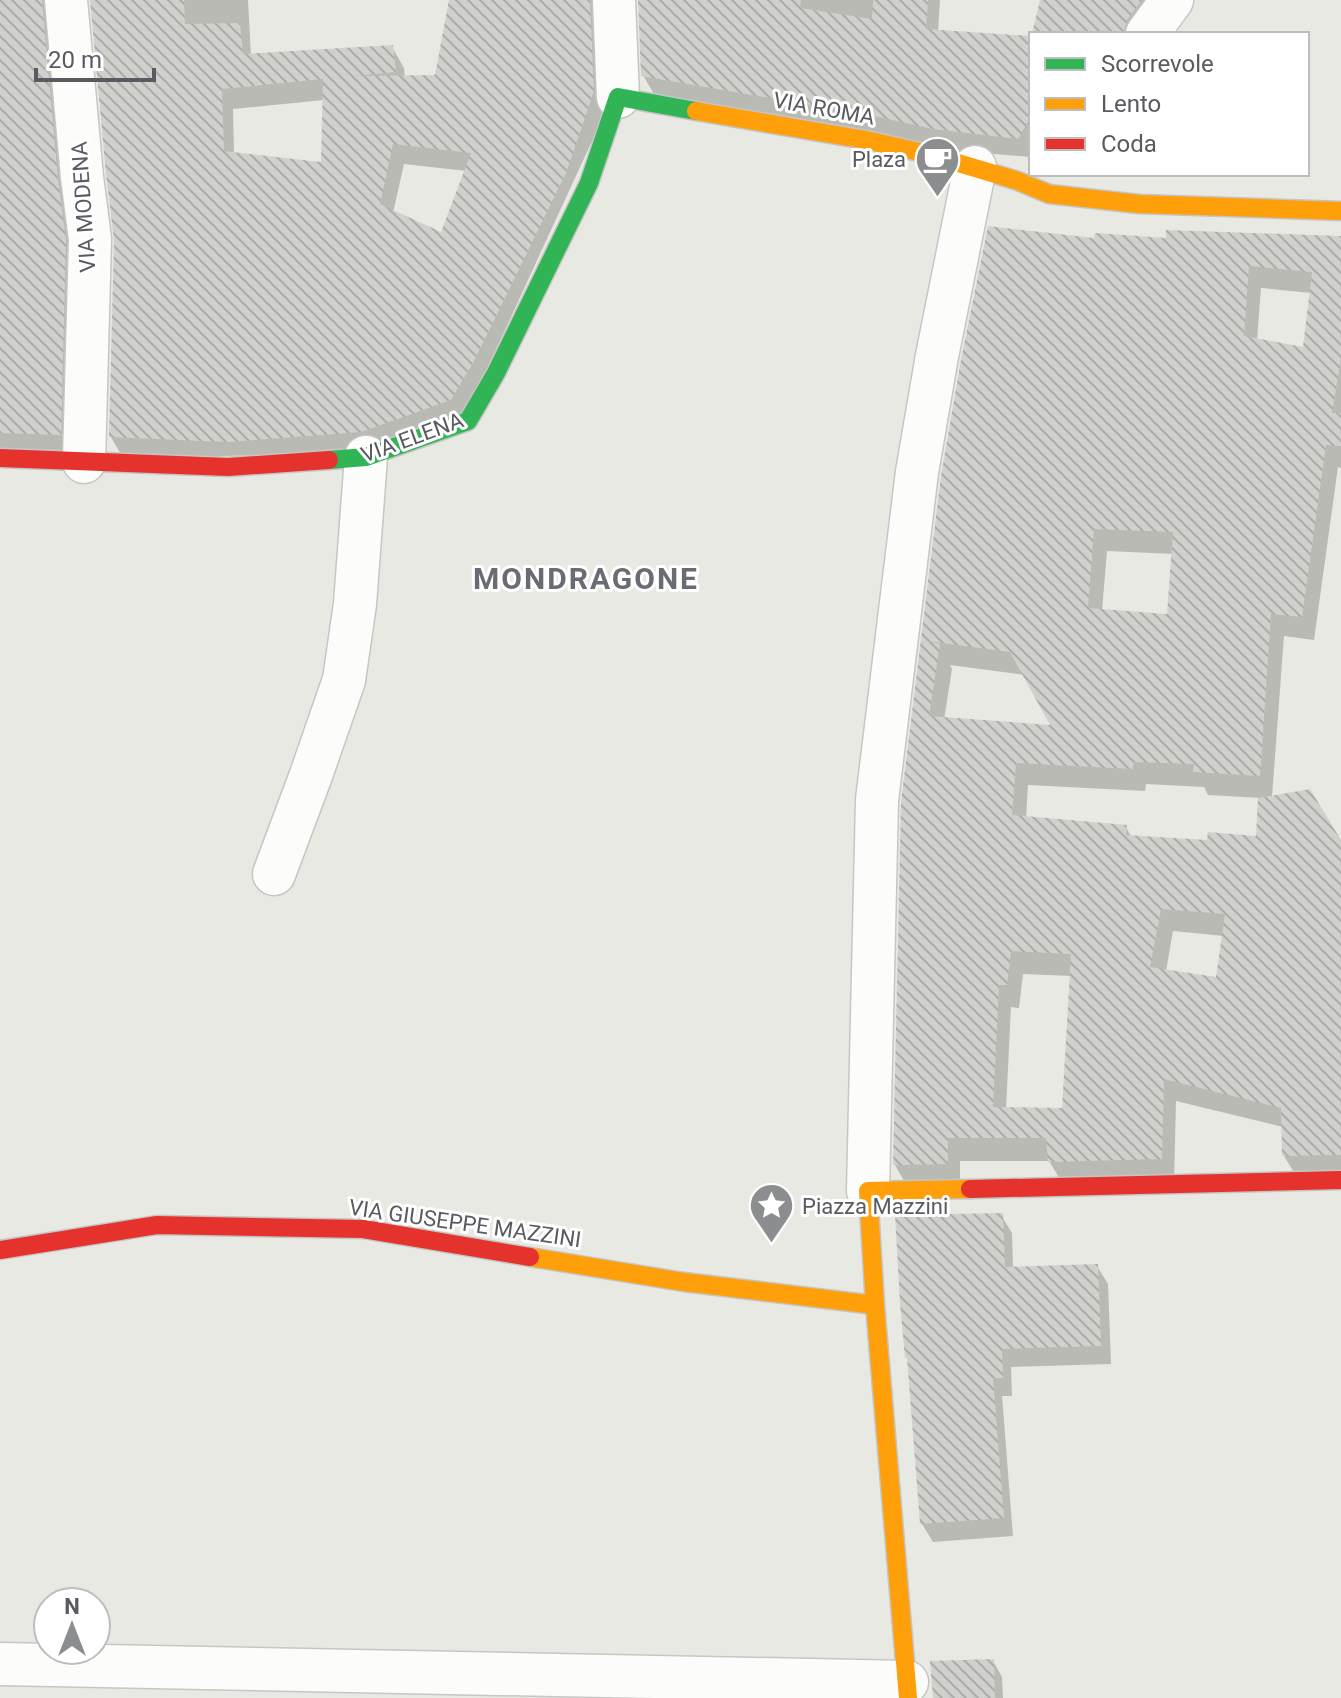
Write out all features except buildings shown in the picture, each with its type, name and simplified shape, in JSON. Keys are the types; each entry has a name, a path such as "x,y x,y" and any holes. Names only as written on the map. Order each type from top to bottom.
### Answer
{"street":[{"name":"VIA MODENA","path":"66,0 90,239 84,462"},
{"name":"VIA ELENA","path":"0,458 228,467 366,457 468,421 496,373 589,183 618,97 614,0"},
{"path":"1148,32 1172,0"},
{"name":"VIA ROMA","path":"618,97 866,140 975,167 1024,175 1049,194 1139,204 1341,211"},
{"path":"0,1664 907,1690 868,1191 877,800 917,472 975,167"},
{"path":"274,874 344,680 355,604 366,457"},
{"path":"868,1191 1341,1180"},
{"name":"VIA GIUSEPPE MAZZINI","path":"0,1250 157,1225 363,1229 684,1282 875,1305"}],"traffic: fast":[{"path":"329,460 366,457 468,421 496,373 589,183 618,97 696,111"}],"traffic: slow":[{"path":"696,111 866,140 928,154 1018,181 1049,194 1139,204 1341,211"},
{"path":"908,1698 868,1191 970,1189"},
{"path":"530,1257 684,1282 875,1305"}],"traffic: jam":[{"path":"0,458 228,467 329,460"},
{"path":"970,1189 1341,1180"},
{"path":"0,1250 157,1225 363,1229 530,1257"}],"place":[{"name":"Plaza","path":"937,198"},
{"name":"Piazza Mazzini","path":"771,1245"}],"district":[{"name":"MONDRAGONE","path":"586,579"}]}
